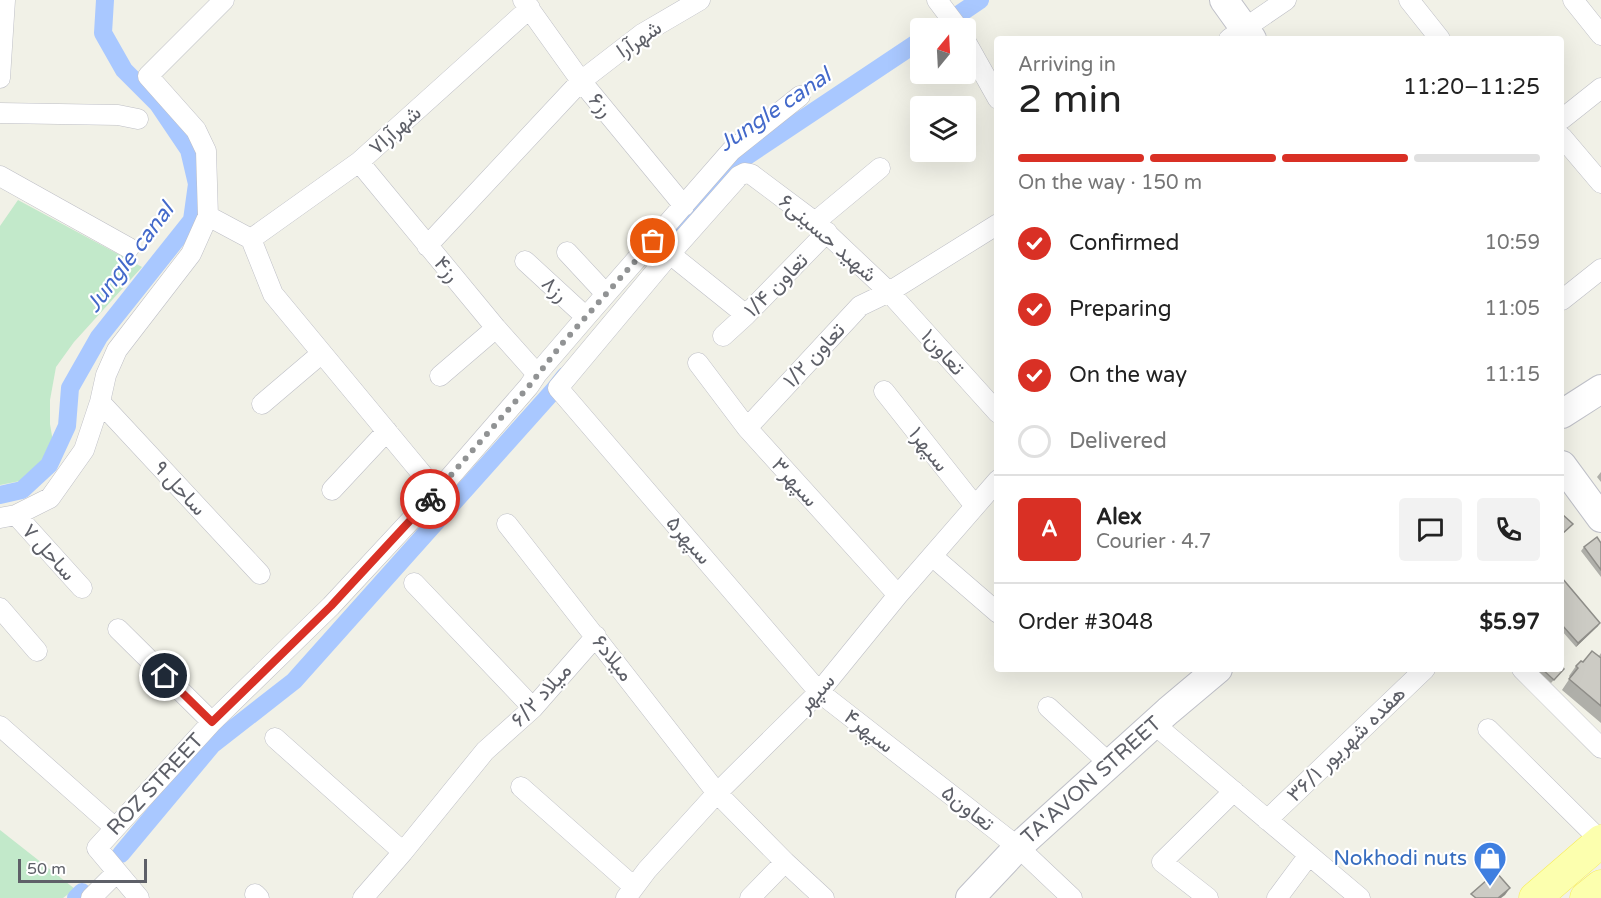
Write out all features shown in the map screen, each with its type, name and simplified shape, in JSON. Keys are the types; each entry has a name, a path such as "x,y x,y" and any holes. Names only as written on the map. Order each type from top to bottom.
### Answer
{"main road":[{"path":"1535,898 1601,841"},
{"path":"1586,898 1601,886"}],"street":[{"path":"0,78 5,0"},
{"path":"8,517 50,498 84,450 100,402 106,375 117,350 191,254 208,216 206,151 196,130 148,76 224,0"},
{"name":"شهرآرا","path":"427,246 581,81 642,34 700,0"},
{"path":"1224,0 1241,35 1286,0"},
{"path":"1409,0 1438,36"},
{"path":"1573,0 1601,35"},
{"path":"946,3 953,18"},
{"name":"رز۶","path":"527,4 581,81 684,206"},
{"name":"شهرآرا۷","path":"251,239 360,162 527,4"},
{"path":"976,60 994,92"},
{"path":"1564,117 1601,88"},
{"name":"ROZ STREET","path":"117,872 97,848 114,827 212,722 331,606 437,492 731,151 800,96"},
{"path":"0,113 118,115 138,119"},
{"path":"1564,139 1601,183"},
{"name":"رز۴","path":"360,162 427,246 537,374"},
{"name":"تعاون ۱/۴","path":"723,336 747,315 821,227 880,168"},
{"name":"شهید حسینی۶","path":"670,254 739,176 745,173 751,174 821,227 889,292 994,226"},
{"path":"0,176 129,248"},
{"path":"208,216 251,239 273,294 437,492"},
{"path":"567,252 606,294"},
{"path":"670,254 747,315"},
{"name":"سپهر۵","path":"670,254 559,388 819,692"},
{"name":"رز۸","path":"525,261 586,317"},
{"path":"1564,298 1601,268"},
{"name":"تعاون۱","path":"889,292 994,409"},
{"name":"تعاون ۱/۲","path":"747,428 860,306 889,292"},
{"path":"440,376 496,328"},
{"path":"261,404 322,353"},
{"name":"سپهر۳","path":"698,363 747,428 898,595"},
{"path":"1564,413 1601,389"},
{"name":"سپهر۱","path":"884,391 975,506"},
{"name":"ساحل ۹","path":"100,402 260,574"},
{"path":"332,490 387,431"},
{"path":"1564,468 1601,519"},
{"name":"سپهر","path":"630,892 717,793 819,692 898,595 994,485"},
{"name":"ساحل ۷","path":"8,517 82,588"},
{"name":"میلاد۶","path":"507,524 717,793 824,898"},
{"path":"932,556 994,610"},
{"path":"414,583 533,708"},
{"path":"0,608 37,651"},
{"path":"118,629 212,722"},
{"name":"میلاد ۶/۲","path":"363,898 485,752 533,708 596,636"},
{"name":"TA'AVON STREET","path":"970,898 1018,847 1215,672"},
{"name":"هفده شهریور ۳۶/۱","path":"1267,820 1422,672"},
{"path":"1524,672 1601,748"},
{"name":"سپهر۴","path":"819,692 919,770"},
{"path":"1048,707 1110,764"},
{"path":"1154,724 1360,898"},
{"path":"0,726 114,827"},
{"path":"1488,729 1601,841"},
{"path":"275,738 403,852"},
{"name":"تعاون۵","path":"919,770 1018,847 1072,898"},
{"path":"521,787 630,892"},
{"path":"1208,898 1162,862 1234,791"},
{"path":"1277,898 1309,855"},
{"path":"750,898 785,862"},
{"path":"91,898 117,872 138,898"}],"green space":[{"path":"18,200 142,267 74,342 56,367 50,400 53,442 41,462 20,481 0,485 0,226"},
{"path":"0,830 75,889 63,898 0,898"}],"building":[{"path":"1564,516 1573,524 1564,532"},
{"path":"1597,537 1601,543 1601,570 1584,547"},
{"path":"1564,580 1600,623 1578,643 1564,627"},
{"path":"1592,651 1601,658 1601,706 1569,679 1578,668 1576,666 1581,661 1583,662"},
{"path":"1545,672 1561,672 1554,680"},
{"path":"1496,872 1510,888 1498,898 1476,898 1471,894"}],"waterway":[{"name":"Jungle canal","path":"0,495 22,490 49,465 67,426 70,388 99,337 192,220 197,184 189,150 158,104 124,70 103,33 105,0"},
{"path":"955,17 980,0"},
{"name":"Jungle canal","path":"668,243 726,170 910,47"},
{"name":"Jungle canal","path":"121,854 212,745 294,681 565,376"},
{"name":"Jungle canal","path":"76,898 82,892"}],"way so far":[{"path":"430,499 653,241"}],"place":[{"name":"Nokhodi nuts","path":"1490,887"}],"route":[{"path":"165,676 212,722 331,606 430,499"}]}
